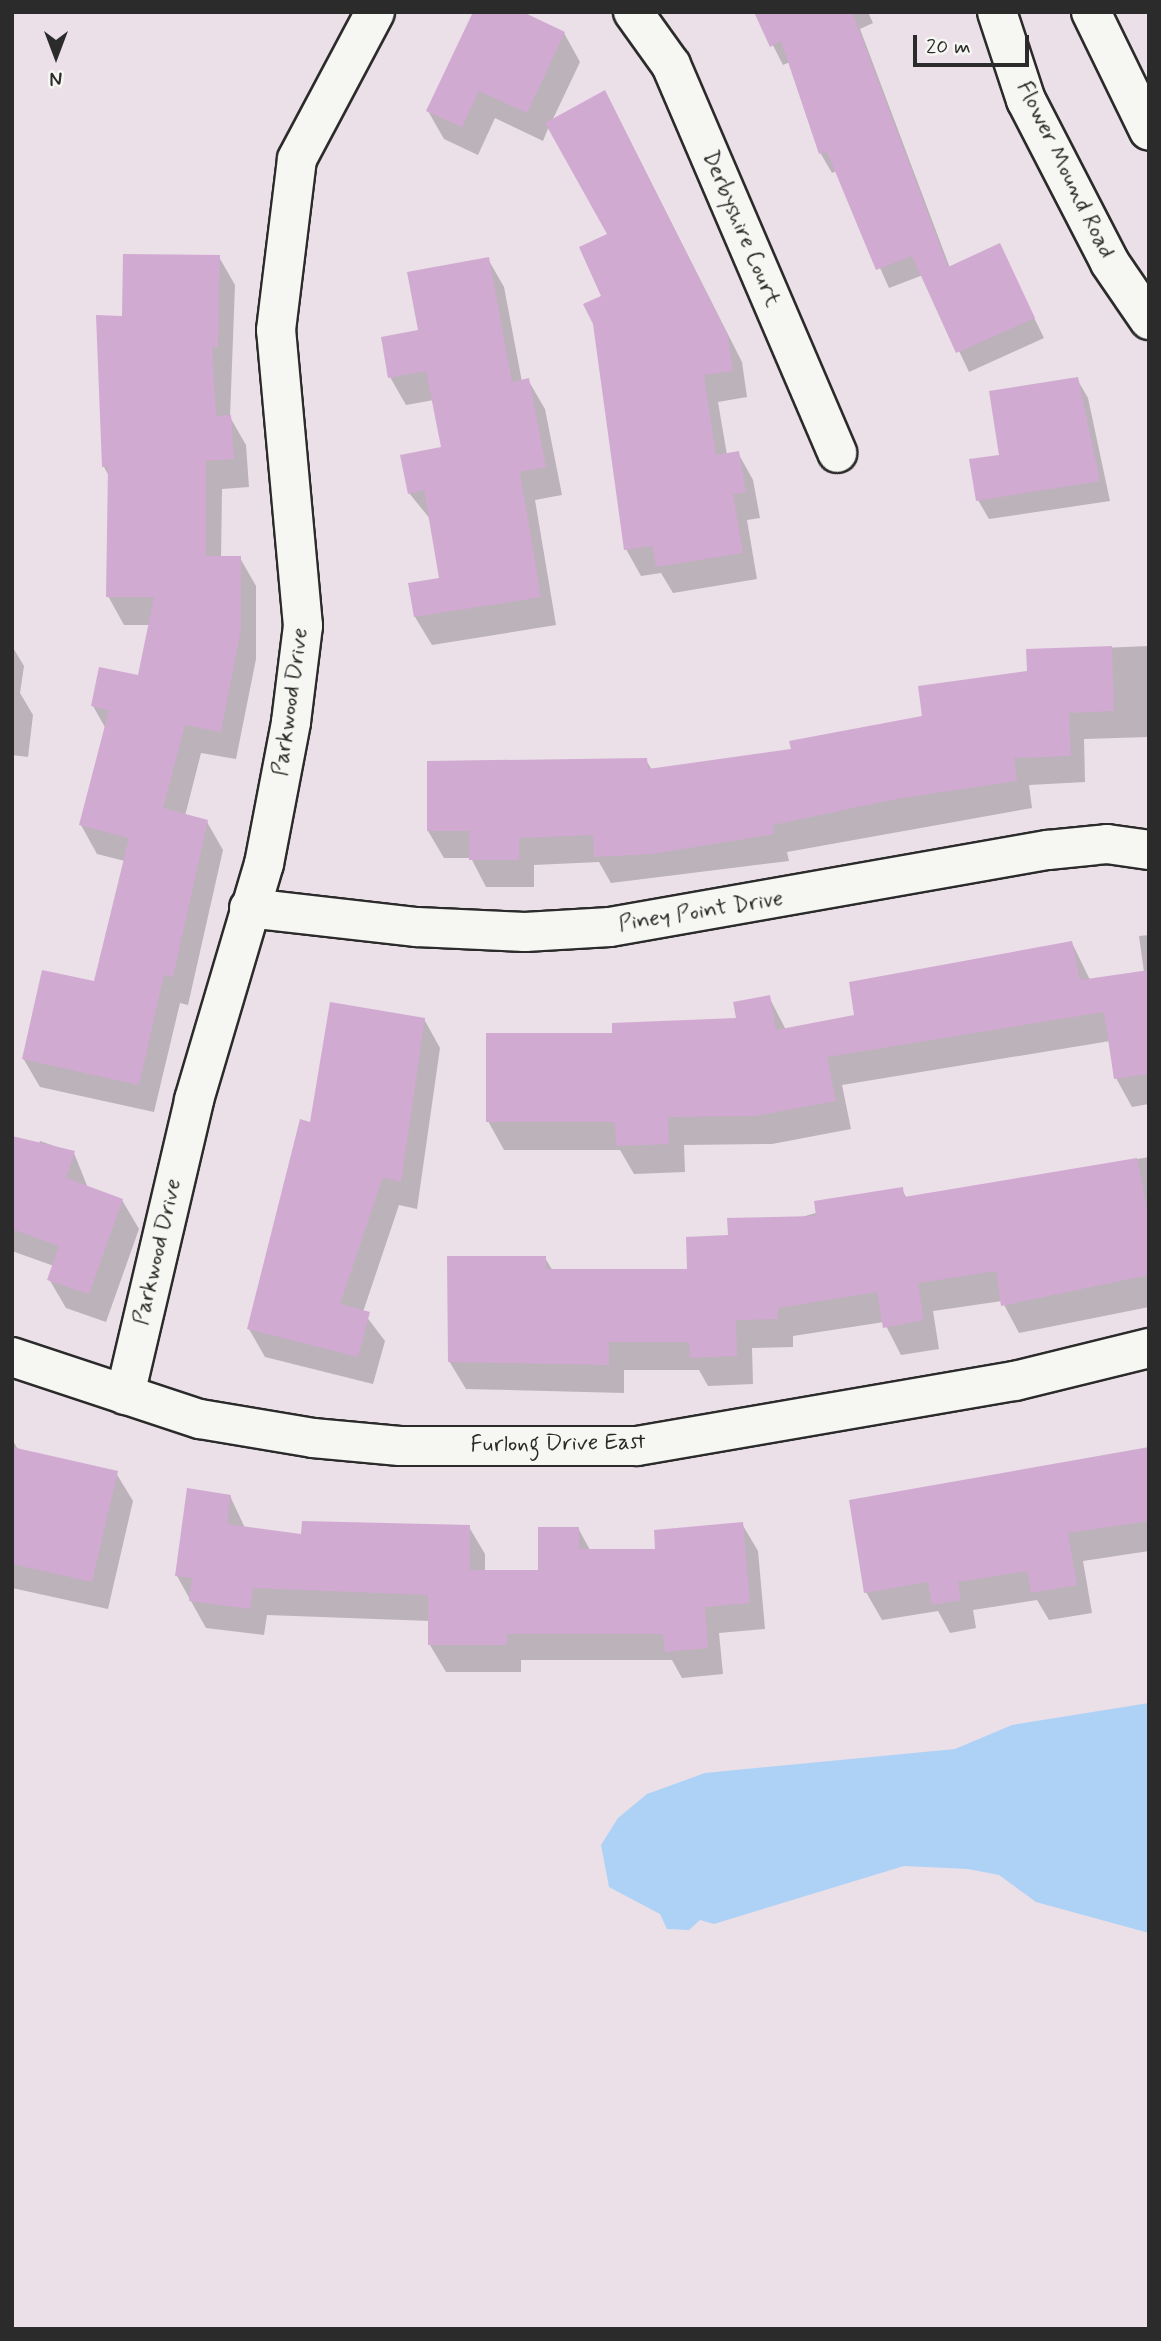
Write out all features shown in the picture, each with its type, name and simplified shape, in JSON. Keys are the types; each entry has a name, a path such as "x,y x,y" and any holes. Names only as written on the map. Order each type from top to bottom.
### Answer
{"street":[{"name":"Parkwood Drive","path":"125,1395 194,1100 264,864 303,626 276,330 297,159 375,12"},
{"name":"Derbyshire Court","path":"633,12 671,65 837,453"},
{"name":"Flower Mound Road","path":"997,12 1026,100 1110,263 1149,320"},
{"path":"1091,12 1149,131"},
{"name":"Piney Point Drive","path":"249,908 417,927 525,932 610,927 1048,850 1107,844 1149,850"},
{"name":"Furlong Drive East","path":"12,1357 200,1419 313,1438 400,1446 637,1446 1015,1381 1149,1348"}],"water":[{"path":"1149,1703 1149,1933 1036,1902 999,1875 968,1869 904,1866 714,1924 700,1920 689,1930 667,1929 660,1914 609,1887 601,1845 618,1818 647,1794 705,1773 955,1749 1012,1725"}],"building":[{"path":"473,12 523,12 565,32 527,113 479,91 462,127 426,111"},
{"path":"754,12 852,12 948,267 1000,243 1035,318 956,353 912,256 876,270 827,152 819,154 781,41 770,47"},
{"path":"605,90 727,334 733,371 704,375 716,455 739,451 746,492 733,494 743,553 656,567 652,546 624,550 593,324 583,304 601,296 579,247 607,234 545,123"},
{"path":"123,254 220,255 218,347 212,347 216,416 231,415 234,459 206,461 206,556 241,556 241,629 221,732 185,725 163,808 208,820 173,977 164,975 139,1085 22,1059 42,970 94,981 129,838 79,825 109,710 91,706 99,667 138,675 154,597 106,597 108,467 102,467 96,315 122,316"},
{"path":"489,257 512,382 529,378 546,467 520,472 541,597 414,617 408,583 439,578 424,490 408,494 400,455 441,447 426,371 388,378 381,337 418,330 407,272"},
{"path":"1078,377 1100,481 976,501 969,459 999,455 989,391"},
{"path":"1112,646 1114,711 1069,713 1071,756 1014,758 1017,781 896,799 773,825 774,834 652,854 594,857 593,835 519,838 519,860 469,860 469,831 427,831 427,761 647,758 648,769 791,749 789,741 922,716 918,686 1027,671 1026,649"},
{"path":"1072,941 1080,980 1149,970 1149,1074 1114,1079 1104,1012 827,1057 836,1101 755,1116 668,1117 669,1144 616,1146 615,1122 486,1122 486,1033 612,1033 612,1023 736,1018 733,1002 770,995 776,1030 854,1015 849,982"},
{"path":"330,1002 425,1018 401,1182 383,1177 340,1304 370,1312 358,1357 247,1329 300,1119 310,1122"},
{"path":"12,1136 75,1151 66,1178 123,1199 89,1294 47,1280 59,1246 12,1229"},
{"path":"1137,1158 1149,1219 1149,1275 1001,1306 996,1271 918,1283 924,1320 883,1328 877,1292 778,1308 778,1319 736,1320 737,1356 690,1358 689,1342 609,1342 609,1365 448,1362 447,1256 546,1256 546,1269 687,1269 686,1237 728,1235 727,1218 816,1216 814,1201 903,1187 904,1197"},
{"path":"12,1447 118,1471 92,1582 12,1564"},
{"path":"1149,1447 1149,1521 1068,1533 1077,1585 1031,1593 1027,1571 958,1582 961,1600 932,1605 928,1582 864,1593 849,1500"},
{"path":"187,1488 231,1495 227,1524 301,1534 302,1521 470,1525 470,1570 538,1570 538,1527 579,1527 579,1549 655,1549 654,1530 743,1522 750,1603 705,1607 708,1648 665,1652 663,1634 507,1634 507,1645 428,1645 428,1595 253,1588 250,1609 189,1601 192,1578 175,1576"}]}
